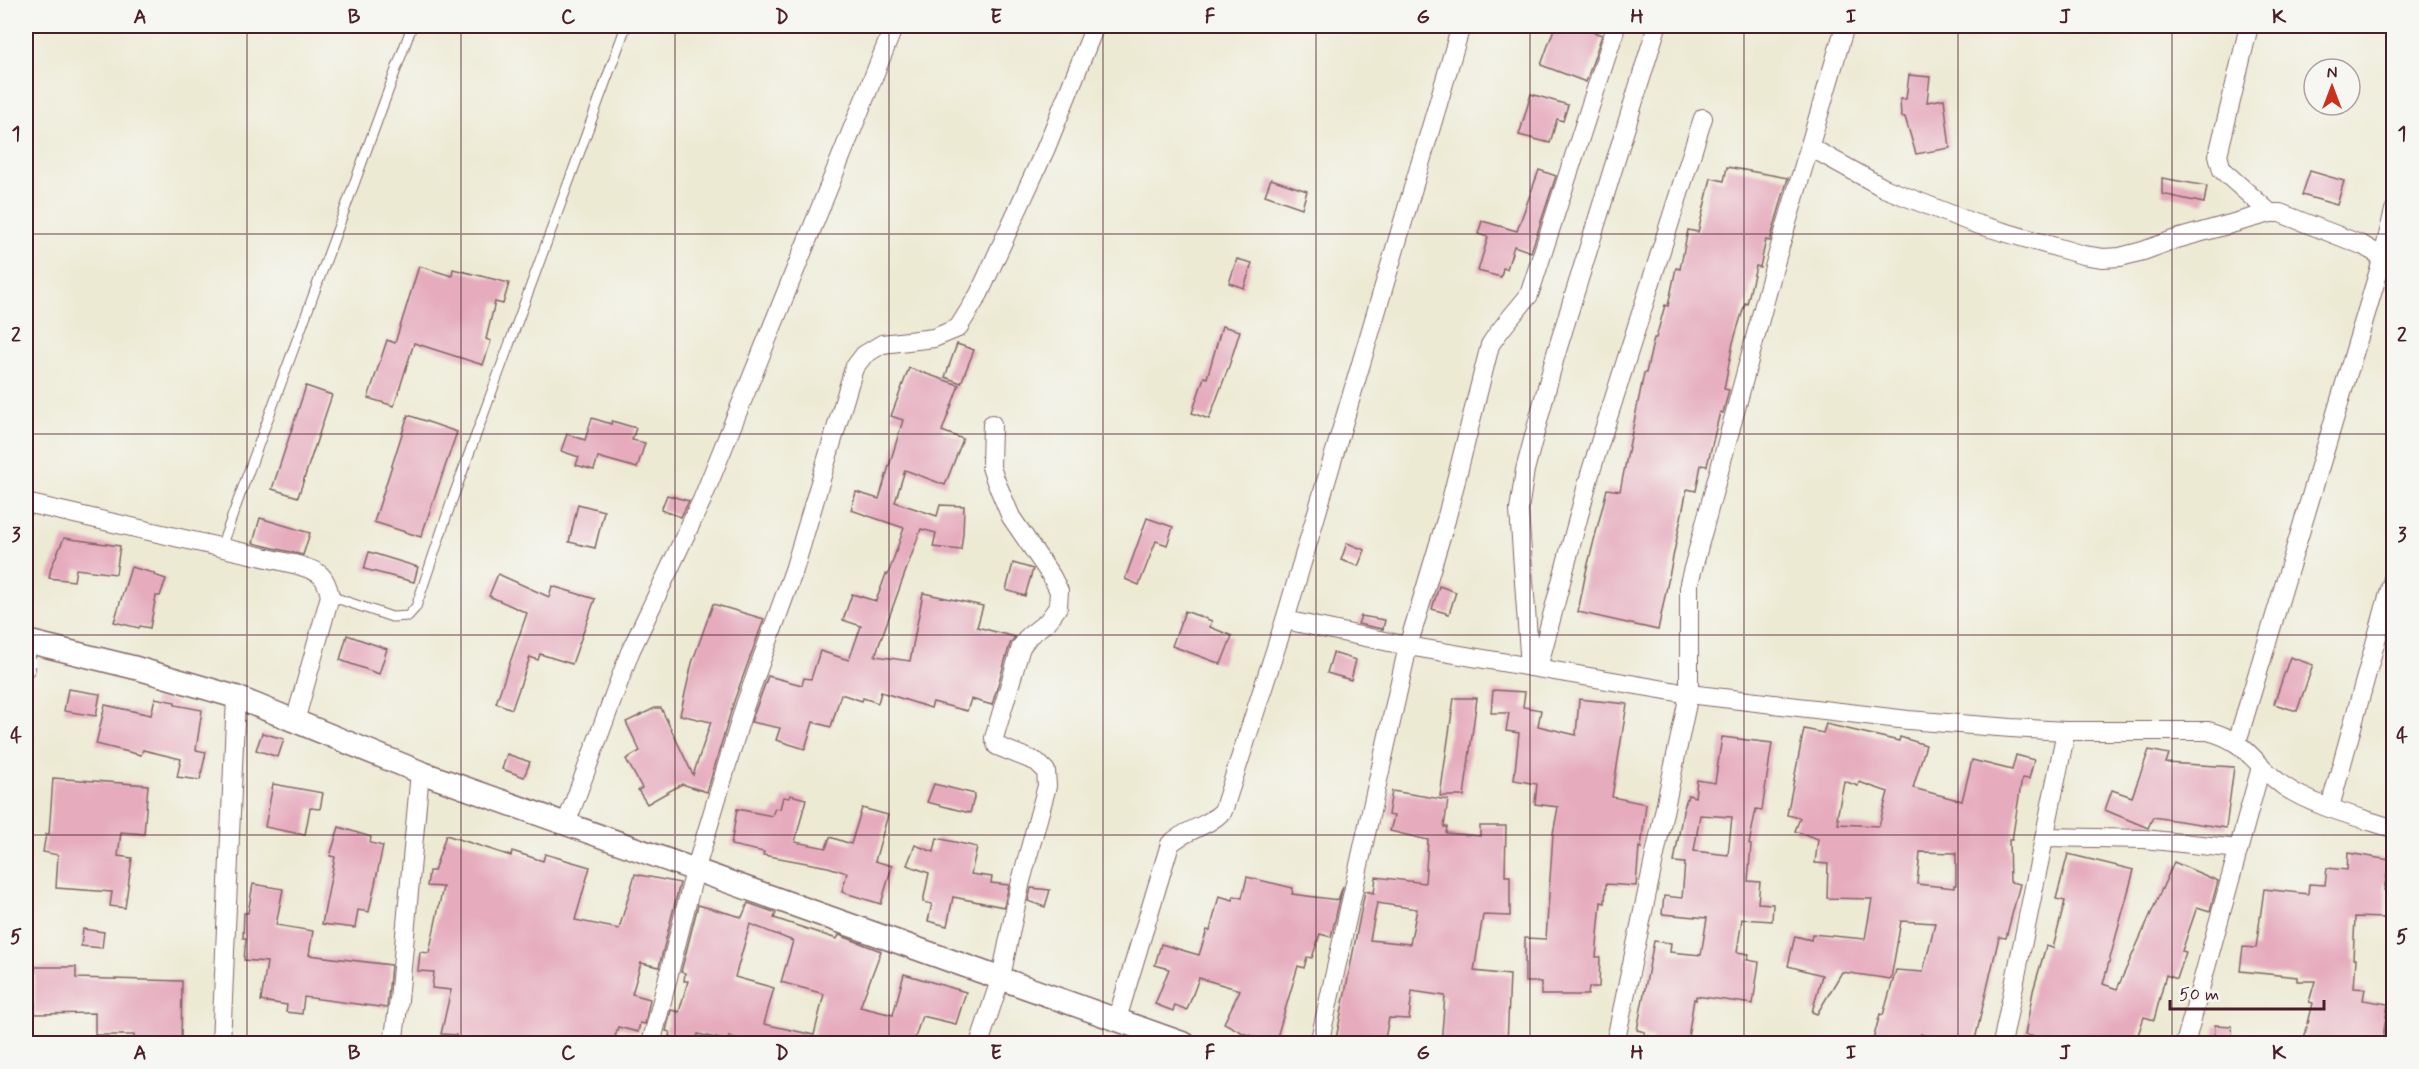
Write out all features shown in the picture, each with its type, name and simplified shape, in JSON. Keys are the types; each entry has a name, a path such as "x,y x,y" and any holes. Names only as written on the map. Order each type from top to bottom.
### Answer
{"street":[{"path":"566,824 630,652 702,500 894,26"},
{"path":"651,1044 695,871 745,705 794,570 855,368 864,354 882,344 934,338 958,328 979,294 1046,148 1095,26"},
{"path":"1117,1019 1170,844 1178,836 1211,823 1223,811 1285,620 1461,26"},
{"path":"1534,668 1519,510 1525,470 1555,357 1657,26"},
{"path":"1615,1044 1689,694 1689,583 1776,260 1845,26"},
{"path":"2249,26 2218,163 2222,170 2270,213"},
{"path":"1319,1044 1408,646 1446,520 1490,345 1500,328 1514,315 1529,295 1615,30"},
{"path":"1534,668 1590,474 1703,118"},
{"path":"1810,147 1884,188 1973,223 2083,255 2103,258 2120,257 2270,213 2280,213 2362,245 2383,257"},
{"path":"2237,742 2383,257 2394,210"},
{"path":"979,1044 1000,977 1021,881 1047,786 1046,771 1037,762 997,746 994,738 1021,647 1029,636 1048,621 1058,607 1059,591 1052,576 1011,517 995,479 991,466 992,424"},
{"path":"26,503 318,571 326,580 330,596 295,721"},
{"path":"2330,807 2394,575"},
{"path":"1285,620 1408,646 1689,694 1908,720 2066,730 2208,730 2228,736 2237,742 2261,767 2286,788 2330,807 2394,829"},
{"path":"26,668 26,641 136,668 236,697 420,772 1185,1044"},
{"path":"221,1044 236,697"},
{"path":"2002,1044 2066,730"},
{"path":"2185,1044 2261,767"},
{"path":"393,1044 420,772"},
{"path":"2044,837 2144,839 2239,849"}],"lane":[{"path":"221,547 412,26"},
{"path":"330,596 392,617 408,616 416,607 451,503 626,26"}],"building":[{"path":"1555,26 1575,26 1602,35 1586,82 1541,65"},
{"path":"1909,75 1930,77 1927,102 1944,99 1950,148 1916,154 1905,117 1901,117 1900,99 1906,99"},
{"path":"1531,94 1568,105 1563,121 1557,119 1550,143 1519,135"},
{"path":"1727,167 1788,178 1770,241 1766,240 1760,267 1756,266 1747,304 1745,303 1733,343 1724,389 1729,390 1723,413 1720,412 1707,466 1701,465 1696,491 1687,489 1658,630 1578,612 1607,489 1620,491 1644,373 1646,373 1665,305 1668,306 1676,268 1680,269 1688,230 1698,232 1711,178 1724,181"},
{"path":"1539,170 1556,176 1531,252 1514,246 1507,269 1503,268 1501,277 1478,271 1488,237 1478,234 1482,221 1517,231"},
{"path":"2310,171 2344,181 2337,205 2302,195"},
{"path":"2162,178 2207,186 2204,203 2162,194"},
{"path":"1271,179 1307,191 1302,208 1265,195"},
{"path":"1237,259 1252,263 1244,288 1229,283"},
{"path":"419,266 452,276 453,269 509,283 503,304 495,302 486,339 491,341 483,365 414,343 394,406 368,398 387,340 395,343"},
{"path":"1222,326 1240,331 1209,419 1192,413 1204,377 1207,378"},
{"path":"957,344 974,350 961,383 945,377"},
{"path":"909,368 959,385 942,431 963,439 945,485 905,470 895,502 937,516 940,505 964,506 961,550 933,547 936,533 921,529 875,656 910,661 923,593 983,606 977,627 1015,637 1010,644 992,705 971,699 967,711 933,702 931,708 881,692 878,703 863,698 862,701 841,694 831,727 813,722 805,749 776,740 780,728 751,722 768,676 802,685 804,678 811,679 820,651 849,660 861,626 843,620 852,594 876,601 886,574 888,575 904,528 851,510 856,492 879,499 903,420 891,416"},
{"path":"306,386 332,395 298,497 272,489"},
{"path":"408,415 457,432 421,537 374,522"},
{"path":"592,418 636,428 632,440 645,443 637,468 598,457 594,470 576,465 579,457 561,451 567,434 585,440"},
{"path":"667,495 689,501 681,517 661,510"},
{"path":"578,504 604,511 595,548 569,542"},
{"path":"260,518 310,533 303,555 253,543"},
{"path":"1147,518 1173,527 1167,545 1156,541 1139,585 1125,579"},
{"path":"64,538 120,546 116,574 76,569 74,581 49,578"},
{"path":"1347,543 1365,550 1358,566 1341,560"},
{"path":"369,552 418,567 414,582 364,569"},
{"path":"1013,563 1033,569 1025,596 1006,590"},
{"path":"131,567 166,579 160,596 156,596 150,628 140,626 139,628 114,622"},
{"path":"498,574 549,597 552,586 595,599 572,664 540,654 538,660 530,657 512,709 496,703 527,613 489,596"},
{"path":"1439,586 1456,592 1449,614 1432,609"},
{"path":"713,604 764,619 734,701 707,792 682,784 647,804 638,790 642,788 626,759 640,751 626,722 655,708 661,708 693,775 711,722 680,715 692,663"},
{"path":"1185,611 1212,621 1210,627 1232,636 1221,664 1172,646"},
{"path":"1361,616 1385,620 1383,629 1358,624"},
{"path":"347,635 387,649 379,674 340,660"},
{"path":"1333,653 1356,660 1351,680 1327,673"},
{"path":"2290,657 2313,665 2297,711 2274,704"},
{"path":"68,689 100,694 96,716 64,711"},
{"path":"1493,690 1525,692 1523,707 1541,710 1538,726 1576,735 1579,699 1627,704 1612,797 1646,804 1636,886 1606,884 1605,903 1601,902 1596,957 1600,957 1599,987 1589,987 1588,995 1541,995 1541,982 1525,982 1525,938 1546,939 1553,834 1558,807 1535,804 1537,784 1514,780 1519,733 1506,731 1509,713 1491,713"},
{"path":"155,698 175,702 175,705 202,710 196,750 206,752 200,780 177,777 181,759 143,750 141,755 96,744 105,705 151,715"},
{"path":"1454,698 1477,698 1464,796 1440,796"},
{"path":"1826,724 1899,741 1900,737 1926,745 1913,788 1962,801 1972,760 2012,770 2016,755 2034,760 2029,779 2022,778 2012,840 2009,840 2010,882 2020,884 2006,938 1999,937 1974,1044 1945,1044 1921,1034 1918,1044 1884,1044 1873,1040 1896,970 1923,972 1935,923 1901,921 1891,979 1842,972 1817,1014 1812,1012 1822,975 1788,966 1795,936 1811,940 1812,934 1865,939 1872,899 1827,898 1828,864 1815,863 1818,839 1795,831 1800,818 1787,815 1804,729 1823,733","holes":["1844,781 1858,786 1859,782 1888,792 1879,826 1838,824 1839,819 1837,818","1920,852 1956,853 1956,885 1954,888 1917,884"]},
{"path":"262,733 284,739 278,757 256,750"},
{"path":"1722,737 1772,743 1762,810 1756,809 1749,844 1751,845 1748,881 1760,882 1758,903 1773,904 1772,921 1742,919 1737,952 1749,954 1747,960 1759,962 1753,1004 1696,996 1687,1044 1652,1044 1653,1037 1637,1030 1654,941 1671,943 1670,952 1701,955 1707,918 1662,914 1664,896 1682,898 1685,863 1674,862 1688,795 1695,797 1697,780 1715,783","holes":["1700,815 1732,817 1728,855 1694,851"]},
{"path":"2149,750 2169,754 2166,763 2234,767 2226,828 2153,817 2148,828 2105,810 2112,790 2132,797"},
{"path":"507,754 530,762 524,777 502,769"},
{"path":"53,778 148,785 144,834 121,832 118,856 132,858 125,908 110,906 112,892 56,888 58,855 43,852 46,834 49,834"},
{"path":"273,784 323,793 320,809 310,808 305,835 265,827"},
{"path":"934,784 975,794 970,813 927,802"},
{"path":"1392,791 1448,800 1444,827 1447,827 1446,833 1480,836 1480,826 1506,826 1505,876 1510,876 1510,916 1483,915 1474,971 1510,975 1507,1044 1441,1044 1445,996 1412,991 1409,1019 1389,1018 1384,1044 1335,1044 1365,891 1374,893 1376,877 1425,883 1428,840 1390,831 1394,816 1388,815","holes":["1377,903 1417,909 1410,944 1370,940"]},
{"path":"790,795 806,799 795,842 826,848 830,837 851,844 862,808 888,815 875,861 892,866 881,904 842,892 847,873 828,867 763,855 764,852 731,845 737,809 772,816 775,808 780,809 783,797 790,798"},
{"path":"339,827 371,837 370,843 383,846 369,912 358,910 355,928 322,924 335,857 330,856"},
{"path":"446,835 511,856 512,851 543,861 545,854 590,867 575,920 619,929 635,874 680,883 659,967 641,963 632,994 650,999 645,1024 640,1023 638,1032 618,1027 613,1044 453,1044 456,1035 441,1034 451,990 432,988 434,972 418,971 420,952 429,953 443,887 427,886 429,871 434,871"},
{"path":"937,838 977,847 971,874 992,877 991,883 1009,885 1004,907 953,897 947,926 928,921 932,904 923,902 929,873 907,865 915,845 934,852"},
{"path":"2348,853 2390,860 2384,890 2386,890 2385,918 2355,917 2353,959 2356,959 2354,988 2365,989 2363,1000 2388,1004 2382,1044 2344,1044 2321,1038 2320,1044 2303,1044 2313,1003 2309,1002 2315,981 2297,981 2297,977 2240,971 2243,947 2256,948 2264,889 2308,894 2309,884 2325,885 2327,868 2347,870"},
{"path":"2068,854 2134,870 2103,984 2117,989 2174,862 2218,881 2210,911 2197,907 2182,951 2186,952 2177,979 2166,975 2154,1020 2144,1017 2135,1044 2072,1044 2025,1035 2033,991 2046,946 2053,948 2065,901 2056,899"},
{"path":"1247,877 1293,888 1292,894 1338,900 1343,886 1331,937 1320,934 1312,958 1307,957 1304,968 1298,966 1275,1044 1245,1034 1224,1023 1240,990 1199,978 1187,1010 1175,1005 1173,1011 1155,1004 1169,969 1155,965 1161,944 1199,955 1207,930 1210,931 1219,896 1233,900 1234,896 1242,898"},
{"path":"253,884 283,889 276,925 313,931 309,955 391,965 387,1008 304,997 302,1014 286,1012 287,1005 261,1001 267,962 244,960 246,938 243,938 244,913 248,913"},
{"path":"1031,888 1050,890 1045,907 1028,901"},
{"path":"748,903 776,913 774,918 837,939 839,935 881,951 860,1007 893,1015 904,974 966,992 956,1024 922,1016 913,1044 756,1044 729,1036 728,1041 698,1034 696,1043 669,1036 670,1032 666,1031 671,1010 679,1012 688,981 684,981 685,973 681,972 698,905 742,917","holes":["750,924 793,941 781,982 824,994 814,1035 764,1024 774,988 735,977"]},
{"path":"83,929 104,932 102,948 81,946"},
{"path":"35,967 76,967 76,978 182,981 181,1044 134,1044 134,1035 95,1035 95,1013 35,1014"},
{"path":"2215,1025 2232,1026 2231,1042 2214,1041"}]}
